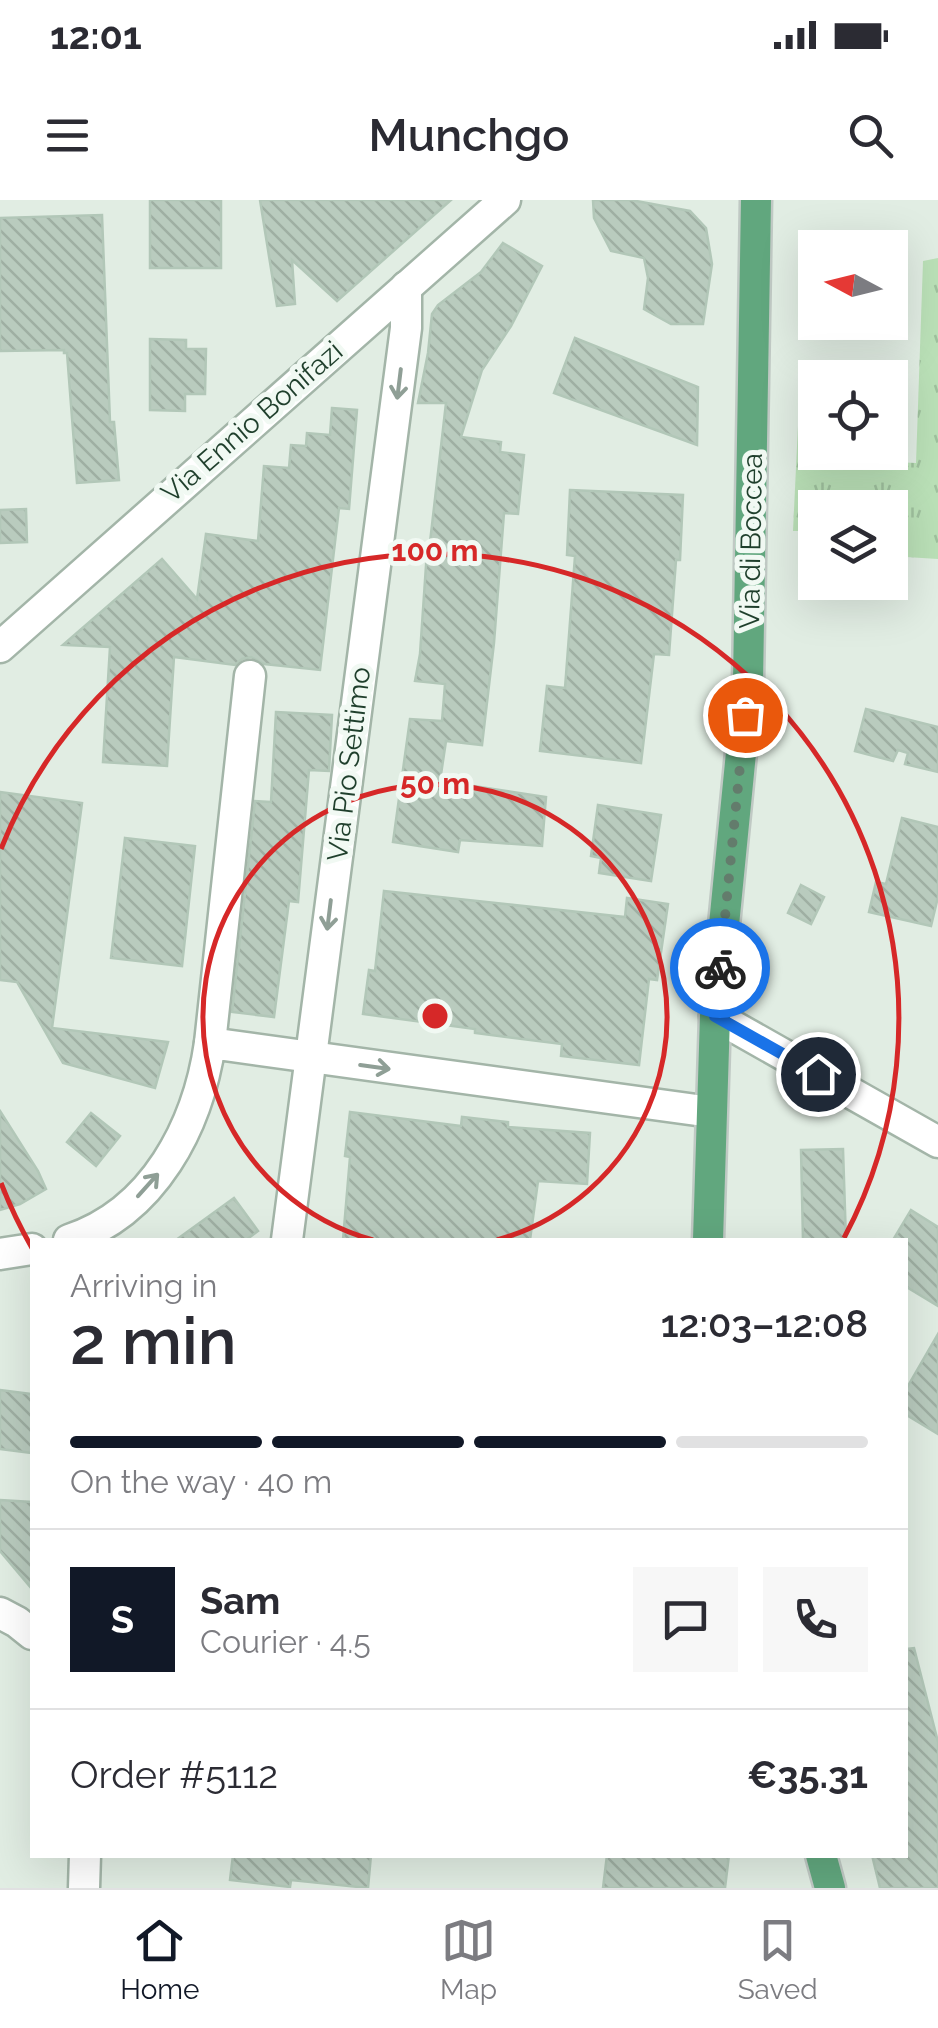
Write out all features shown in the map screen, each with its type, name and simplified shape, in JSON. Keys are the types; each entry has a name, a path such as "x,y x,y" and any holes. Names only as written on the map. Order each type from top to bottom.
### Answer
{"main road":[{"name":"Via di Boccea","path":"708,1238 715,1016 748,682 756,200"},
{"path":"822,1858 830,1888"}],"street":[{"name":"Via Ennio Bonifazi","path":"0,646 505,200"},
{"name":"Via Pio Settimo","path":"287,1238 406,328 406,287"},
{"path":"73,1238 115,1216 158,1175 200,1095 210,1043 250,676"},
{"path":"715,1016 938,1142"},
{"path":"210,1043 710,1112"},
{"path":"0,1254 30,1249"},
{"path":"0,1613 30,1632"},
{"path":"84,1888 85,1858"}],"green space":[{"path":"938,258 938,559 908,557 908,490 798,490 798,531 793,531 798,425 798,470 908,470 908,463 916,463 923,261"}],"building":[{"path":"150,200 221,200 221,268 150,268"},
{"path":"260,200 451,200 337,301 292,260 295,304 277,306"},
{"path":"593,200 631,200 690,211 706,228 712,264 703,324 671,324 644,309 648,278 644,258 611,251 594,218"},
{"path":"102,215 110,422 114,422 119,480 77,483 67,353 0,351 0,218"},
{"path":"503,243 542,266 511,326 482,370 461,437 501,442 500,452 524,455 518,514 504,513 482,745 446,741 440,781 546,797 542,846 460,840 458,852 393,842 410,719 442,721 445,684 415,681 446,403 418,403 432,314 481,272"},
{"path":"575,338 698,387 697,445 554,393"},
{"path":"150,339 186,340 186,349 206,349 205,394 185,394 185,411 150,410"},
{"path":"332,408 357,410 349,509 339,508 320,670 264,664 251,657 235,665 174,657 167,766 103,762 110,647 63,645 162,559 197,599 206,534 258,541 264,466 289,468 291,445 306,446 307,433 330,435"},
{"path":"570,490 683,495 669,655 654,654 641,763 540,751 547,686 565,688 575,556 567,555"},
{"path":"26,509 27,542 0,543 0,510"},
{"path":"866,709 938,727 938,772 905,764 908,753 898,750 893,761 855,751"},
{"path":"276,712 332,715 329,771 309,770 298,902 289,901 274,1017 232,1012 255,801 271,802"},
{"path":"0,792 82,803 52,1028 168,1042 155,1088 63,1063 17,982 0,980"},
{"path":"598,805 661,815 651,881 599,873 601,858 591,856"},
{"path":"902,818 938,827 938,897 931,926 869,912 876,882 886,884"},
{"path":"125,838 195,846 182,966 111,958"},
{"path":"801,885 824,897 811,924 788,913"},
{"path":"384,891 625,917 627,898 668,904 657,980 649,979 639,1065 561,1056 562,1044 363,1014 369,970 375,971"},
{"path":"0,1111 46,1189 0,1210"},
{"path":"350,1112 461,1126 462,1117 508,1122 508,1127 590,1133 587,1184 538,1181 530,1238 343,1238 350,1157 345,1156"},
{"path":"91,1113 120,1136 96,1166 67,1142"},
{"path":"843,1149 846,1238 803,1238 801,1150"},
{"path":"234,1198 258,1231 249,1238 179,1238"},
{"path":"911,1210 938,1227 938,1306 908,1288 908,1238 894,1238"},
{"path":"938,1334 938,1434 908,1416 908,1386"},
{"path":"0,1390 30,1394 30,1453 0,1449"},
{"path":"0,1500 30,1502 30,1587 0,1551"},
{"path":"914,1648 938,1742 938,1888 880,1888 873,1858 908,1858 908,1649"},
{"path":"233,1858 371,1858 368,1888 291,1880 290,1887 230,1880"},
{"path":"607,1858 729,1858 725,1888 603,1888"}],"way so far":[{"path":"720,968 745,715"}],"route":[{"path":"720,968 715,1016 818,1074"}]}
